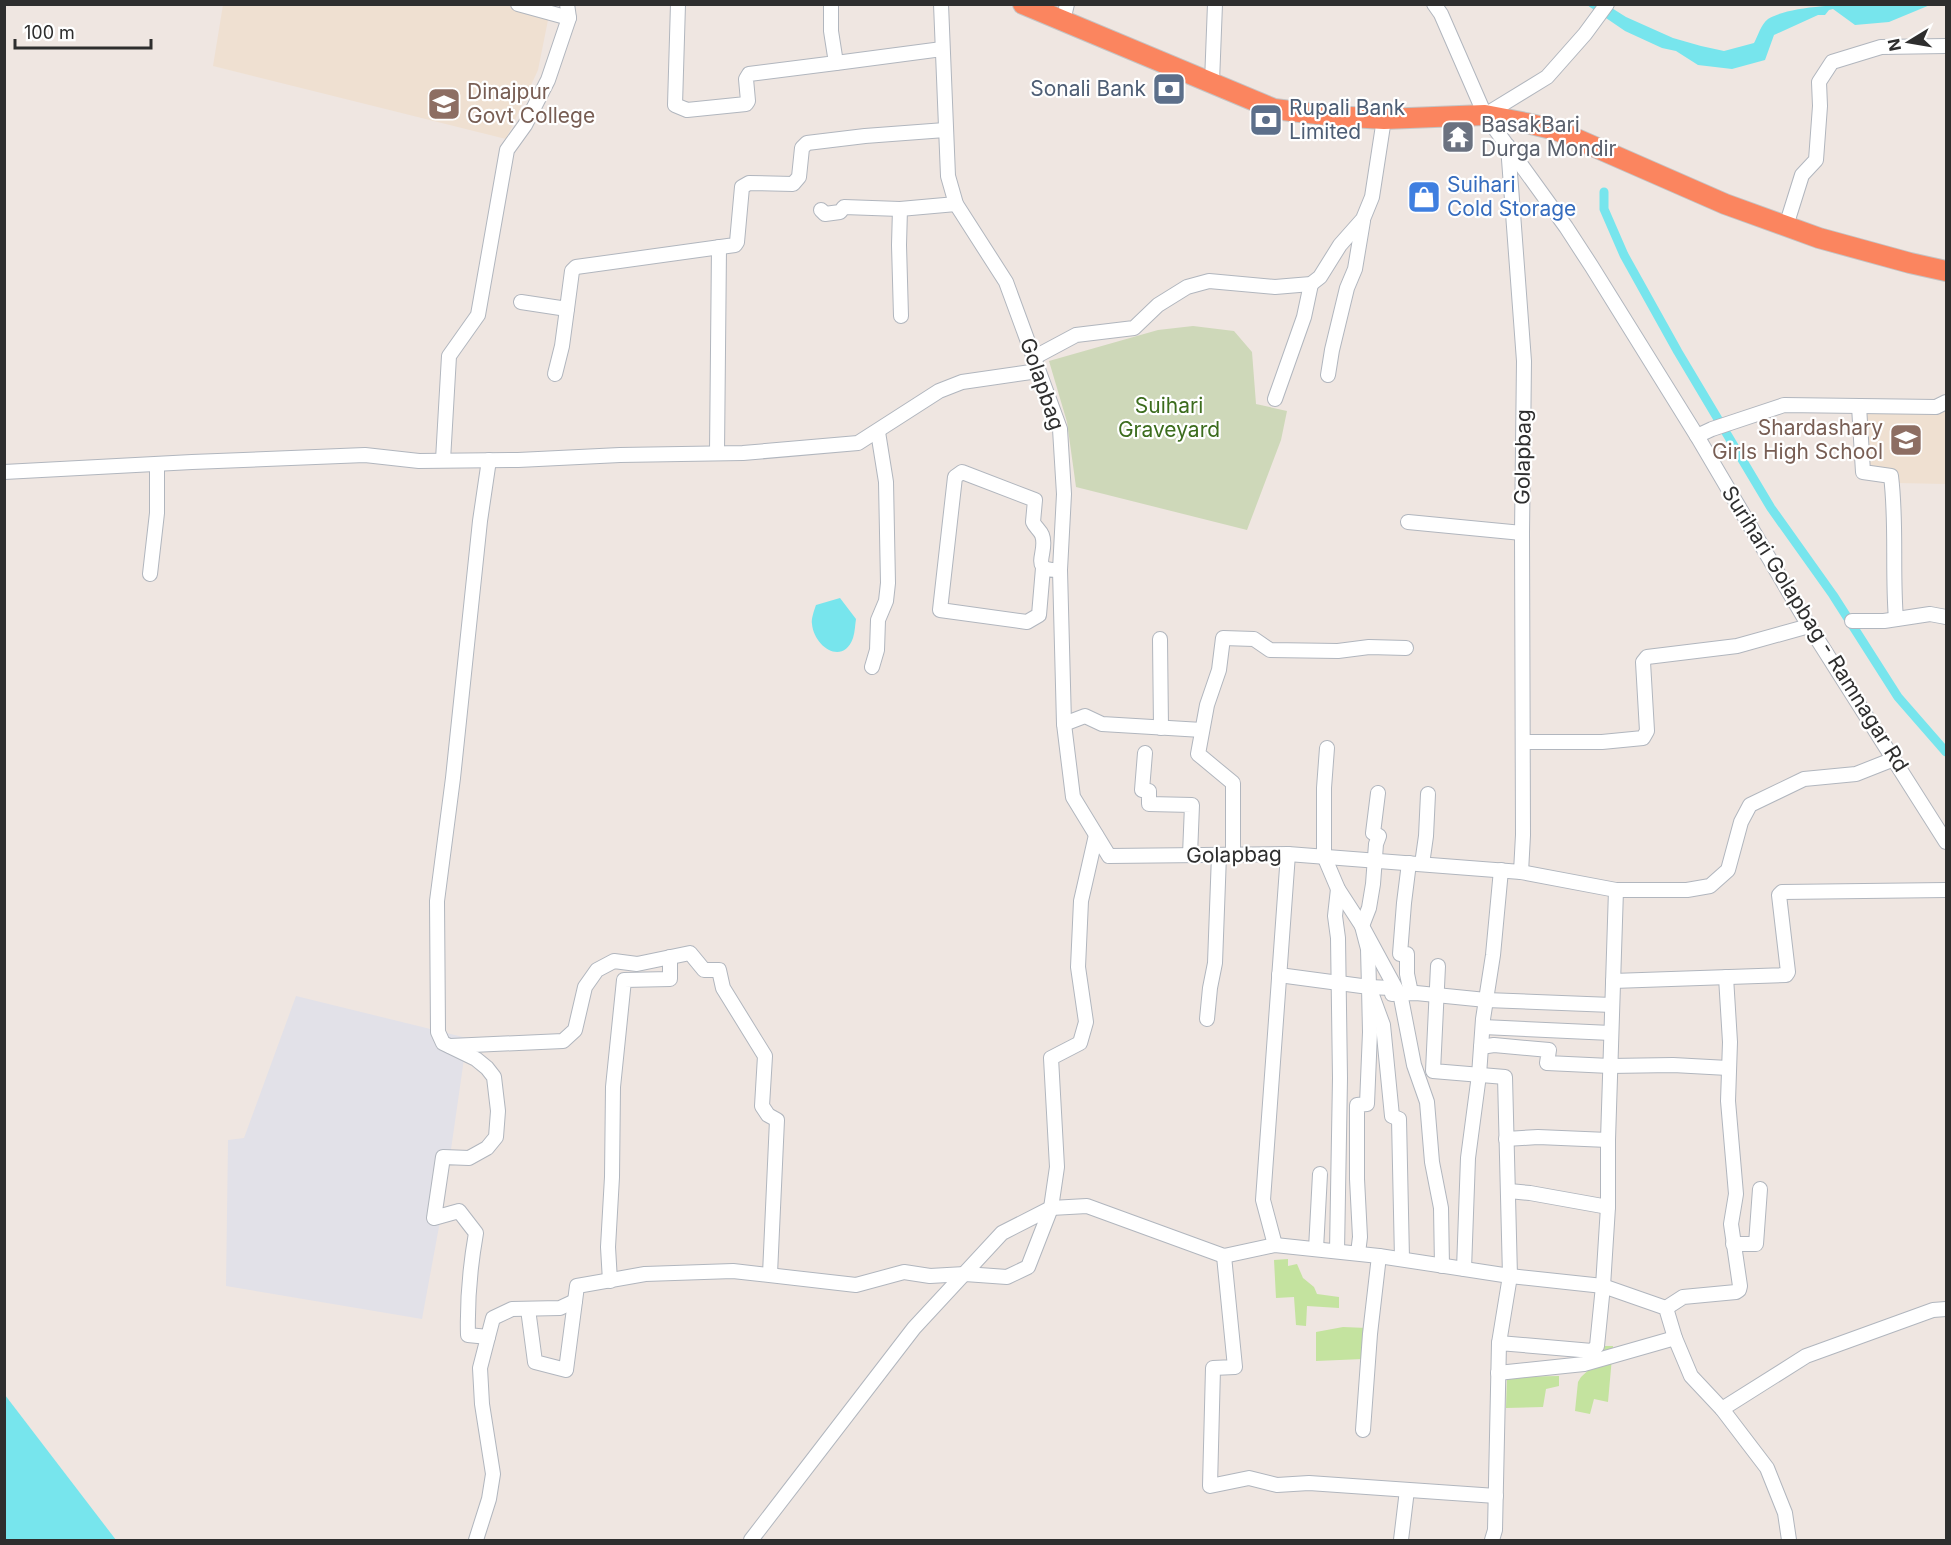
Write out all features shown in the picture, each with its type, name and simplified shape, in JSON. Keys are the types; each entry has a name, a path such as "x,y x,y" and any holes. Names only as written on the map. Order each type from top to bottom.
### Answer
{"highway":[{"path":"1023,4 1065,13 1274,109 1334,117 1485,115 1556,130 1725,204 1786,226 1830,241 1947,271"}],"street":[{"path":"443,460 449,356 478,315 507,150 542,94 568,11 518,4"},
{"path":"678,4 675,105 687,110 742,105 748,101 746,79 749,74 942,49"},
{"path":"831,4 831,32 836,63"},
{"name":"Golapbag","path":"940,4 948,176 956,204 1006,282 1060,429 1064,494 1060,570 1064,724 1072,796 1109,856 1288,854 1521,872 1524,361 1508,146"},
{"path":"1212,82 1215,4"},
{"name":"Surihari Golapbag - Ramnagar Rd","path":"1434,4 1441,14 1485,115 1573,237 1697,436 1809,626 1947,842"},
{"path":"1485,115 1547,77 1585,34 1607,4"},
{"path":"1786,226 1802,176 1815,160 1820,106 1819,82 1832,62 1881,47 1947,46"},
{"path":"1328,375 1347,288 1355,269 1363,219 1372,197 1384,118"},
{"path":"555,374 562,346 572,271 576,267 731,247 737,242 742,187 749,183 793,184 799,177 802,148 807,142 945,130"},
{"path":"821,210 825,213 840,212 844,207 900,209 956,204"},
{"path":"900,209 901,316"},
{"path":"4,472 365,455 419,461 743,453 858,443 931,396 962,382 1036,365 1076,335 1134,327 1158,305 1187,287 1209,281 1275,287 1311,284 1320,277 1341,245 1363,219"},
{"path":"717,453 719,247"},
{"path":"1275,399 1305,317 1311,284"},
{"path":"521,302 567,309"},
{"path":"1697,436 1784,405 1936,407 1947,402"},
{"path":"1859,406 1863,472 1891,476 1894,504 1893,586 1896,619"},
{"path":"872,667 877,650 878,620 886,601 888,583 886,483 878,432"},
{"path":"488,1337 468,1335 469,1270 476,1233 459,1211 434,1218 443,1157 469,1158 487,1148 496,1137 498,1111 494,1077 476,1059 443,1043 438,1032 437,901 489,460"},
{"path":"150,574 157,513 157,464"},
{"path":"1043,568 1039,615 1027,622 940,610 956,477 959,473 962,472 1035,500 1033,522 1042,535 1041,562 1043,568 1048,571 1060,570"},
{"path":"1408,522 1522,533"},
{"path":"1852,621 1896,619 1929,614 1947,617"},
{"path":"1523,742 1602,742 1643,738 1647,731 1643,662 1647,657 1737,646 1809,626"},
{"path":"1207,1019 1215,963 1233,783 1198,754 1207,705 1219,670 1223,638 1254,639 1270,650 1338,651 1369,647 1406,648"},
{"path":"1160,639 1161,728"},
{"path":"1064,724 1085,717 1102,724 1202,730"},
{"path":"1327,748 1324,788 1324,856 1338,889 1405,994"},
{"path":"1145,753 1142,790 1149,791 1149,804 1192,805 1190,855"},
{"path":"1521,872 1616,890 1687,890 1710,885 1728,870 1741,822 1750,805 1804,779 1856,774 1894,759"},
{"path":"1358,1254 1360,1237 1357,1105 1367,1104 1370,1032 1368,949 1362,926 1369,908 1378,836 1373,833 1378,793"},
{"path":"1428,794 1426,836 1404,903 1401,954 1407,954 1405,994 1414,1065 1427,1102 1432,1162 1441,1208 1442,1266"},
{"path":"528,1309 535,1362 566,1370 577,1286 645,1274 732,1270 856,1285 904,1272 930,1276 965,1274 1007,1277 1028,1267 1051,1208 1057,1167 1051,1058 1080,1043 1086,1022 1078,967 1082,901 1095,835"},
{"path":"1275,1245 1263,1200 1288,854"},
{"path":"1464,1269 1468,1158 1501,870"},
{"path":"1337,1251 1340,1078 1338,939 1335,916 1338,889"},
{"path":"1499,1343 1592,1351 1597,1346 1604,1286 1608,1207 1616,890"},
{"path":"1612,981 1788,974 1779,894 1782,892 1947,890"},
{"path":"450,1047 563,1041 575,1030 585,987 597,970 614,961 637,964 690,953 704,970 719,970 723,988 765,1056 762,1106 768,1115 777,1120 770,1274"},
{"path":"610,1281 608,1247 612,1177 613,1087 624,980 670,979 670,957"},
{"path":"1438,966 1433,1071 1505,1077 1510,1276 1499,1343 1495,1530 1492,1540"},
{"path":"1279,975 1338,984 1391,988 1394,989 1392,994 1436,994 1486,1000 1612,1005"},
{"path":"1666,1308 1683,1297 1736,1293 1740,1286 1731,1224 1736,1194 1729,1125 1730,1042 1726,976"},
{"path":"1369,987 1383,1025 1392,1116 1400,1119 1402,1259"},
{"path":"1483,1027 1611,1034"},
{"path":"1481,1047 1494,1045 1549,1050 1547,1063 1728,1068"},
{"path":"1506,1139 1538,1137 1608,1140"},
{"path":"1316,1249 1320,1174"},
{"path":"1733,1244 1756,1244 1760,1189"},
{"path":"1509,1191 1608,1207"},
{"path":"751,1540 914,1328 1002,1233 1051,1208 1087,1206 1224,1256 1275,1245 1337,1251 1510,1276 1604,1286 1666,1308"},
{"path":"1224,1256 1235,1367 1213,1368 1210,1486 1249,1478 1277,1485 1309,1483 1496,1496"},
{"path":"1363,1430 1379,1256"},
{"path":"476,1540 489,1499 493,1474 482,1404 480,1368 493,1318 512,1310 560,1308 575,1301"},
{"path":"1666,1308 1675,1338 1691,1376 1722,1409 1767,1468 1785,1513 1789,1540"},
{"path":"1722,1409 1806,1356 1933,1310 1947,1309"},
{"path":"1498,1372 1584,1364 1675,1338"},
{"path":"1401,1540 1407,1490"}],"shaded area":[{"name":"Dinajpur Govt College","path":"223,5 551,5 538,70 506,139 213,66"},
{"name":"Shardashary Girls High School","path":"1946,411 1946,484 1897,483 1869,468 1863,412"},
{"path":"296,996 467,1038 443,1205 422,1319 226,1286 228,1140 244,1138"}],"green space":[{"name":"Suihari Graveyard","path":"1193,326 1234,331 1252,352 1256,404 1287,411 1281,440 1247,530 1076,487 1067,422 1049,361 1158,330"},
{"path":"1288,1259 1288,1266 1297,1264 1303,1278 1314,1287 1317,1294 1339,1297 1339,1308 1307,1306 1306,1326 1296,1325 1294,1297 1276,1298 1274,1260"},
{"path":"1343,1327 1367,1328 1363,1359 1316,1361 1316,1332"},
{"path":"1597,1346 1613,1346 1608,1402 1594,1399 1590,1414 1575,1411 1578,1382 1593,1366"},
{"path":"1559,1376 1559,1386 1546,1389 1543,1407 1506,1408 1507,1377"}],"water":[{"path":"1587,5 1607,5 1626,17 1673,38 1724,51 1754,43 1766,21 1782,13 1822,6 1930,5 1889,22 1855,25 1833,9 1829,10 1825,15 1818,15 1774,35 1765,60 1732,69 1698,65 1676,51 1662,48 1625,31"},
{"path":"840,598 856,619 854,636 848,646 843,651 836,652 823,646 818,640 812,620 816,605"},
{"path":"5,1395 116,1540 5,1540"}],"waterway":[{"path":"1604,192 1604,209 1624,255 1678,352 1771,508 1833,595 1898,697 1946,752"}],"place":[{"name":"Sonali Bank","path":"1169,89"},
{"name":"Dinajpur Govt College","path":"444,104"},
{"name":"Rupali Bank Limited","path":"1266,120"},
{"name":"BasakBari Durga Mondir","path":"1458,137"},
{"name":"Suihari Cold Storage","path":"1424,197"},
{"name":"Shardashary Girls High School","path":"1906,440"}]}
